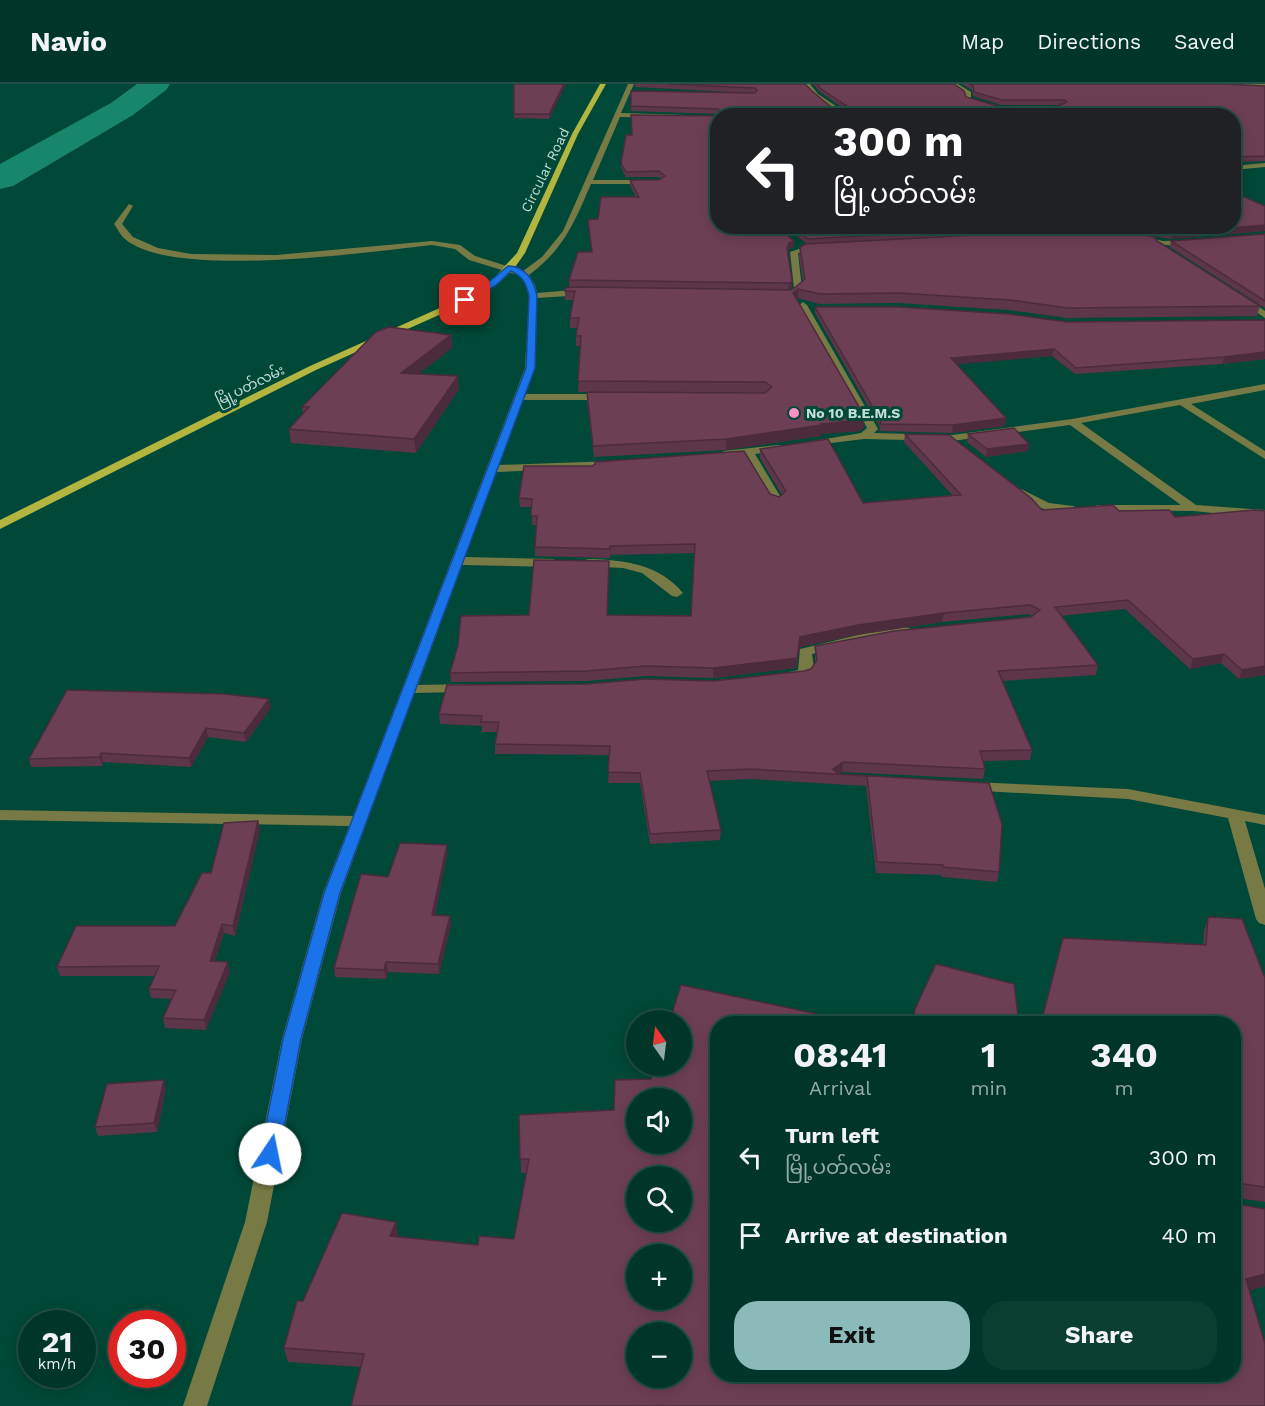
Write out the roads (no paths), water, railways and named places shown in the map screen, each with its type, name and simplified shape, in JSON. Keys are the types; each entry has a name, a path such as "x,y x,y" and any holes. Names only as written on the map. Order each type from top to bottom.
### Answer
{"main road":[{"name":"Circular Road","path":"517,271 521,253 575,134 603,84"},
{"name":"မြို့ပတ်လမ်း","path":"0,525 313,368 465,300 517,271"}],"street":[{"path":"807,84 816,95 836,108"},
{"path":"954,84 969,93 968,99 983,107 992,108"},
{"path":"1219,84 1264,85"},
{"path":"517,271 545,259 567,231 629,88 638,92"},
{"path":"1020,108 1061,106"},
{"path":"617,115 710,114"},
{"path":"1241,167 1265,165"},
{"path":"588,182 659,182"},
{"path":"129,206 118,224 128,238 155,249 209,258 289,256 432,243 457,247 472,258 517,271 531,285 533,296 530,368 494,469 332,893 292,1039 256,1222 195,1406"},
{"path":"1130,234 1158,242 1200,241"},
{"path":"1158,242 1159,246 1169,252"},
{"path":"797,243 805,249"},
{"path":"777,296 791,294 798,289 794,252 805,249 829,249"},
{"path":"1229,290 1265,315"},
{"path":"533,296 589,292"},
{"path":"791,294 803,305 873,429 864,436"},
{"path":"803,305 818,309"},
{"path":"1253,321 1265,321"},
{"path":"713,455 864,436 957,442 1265,387"},
{"path":"519,397 613,398"},
{"path":"1183,403 1265,456"},
{"path":"1072,422 1193,508"},
{"path":"748,452 777,501"},
{"path":"494,469 620,463"},
{"path":"1007,481 1035,503 1050,509 1193,508 1265,514"},
{"path":"457,561 623,564 646,570 677,593"},
{"path":"774,678 803,674 807,668 806,652 883,633 917,630"},
{"path":"409,689 480,688"},
{"path":"950,785 1128,794 1265,820"},
{"path":"0,814 359,821"},
{"path":"1235,814 1265,919"}],"waterway":[{"path":"0,178 122,109 156,84"}],"place":[{"name":"No 10 B.E.M.S","path":"794,413"}]}
